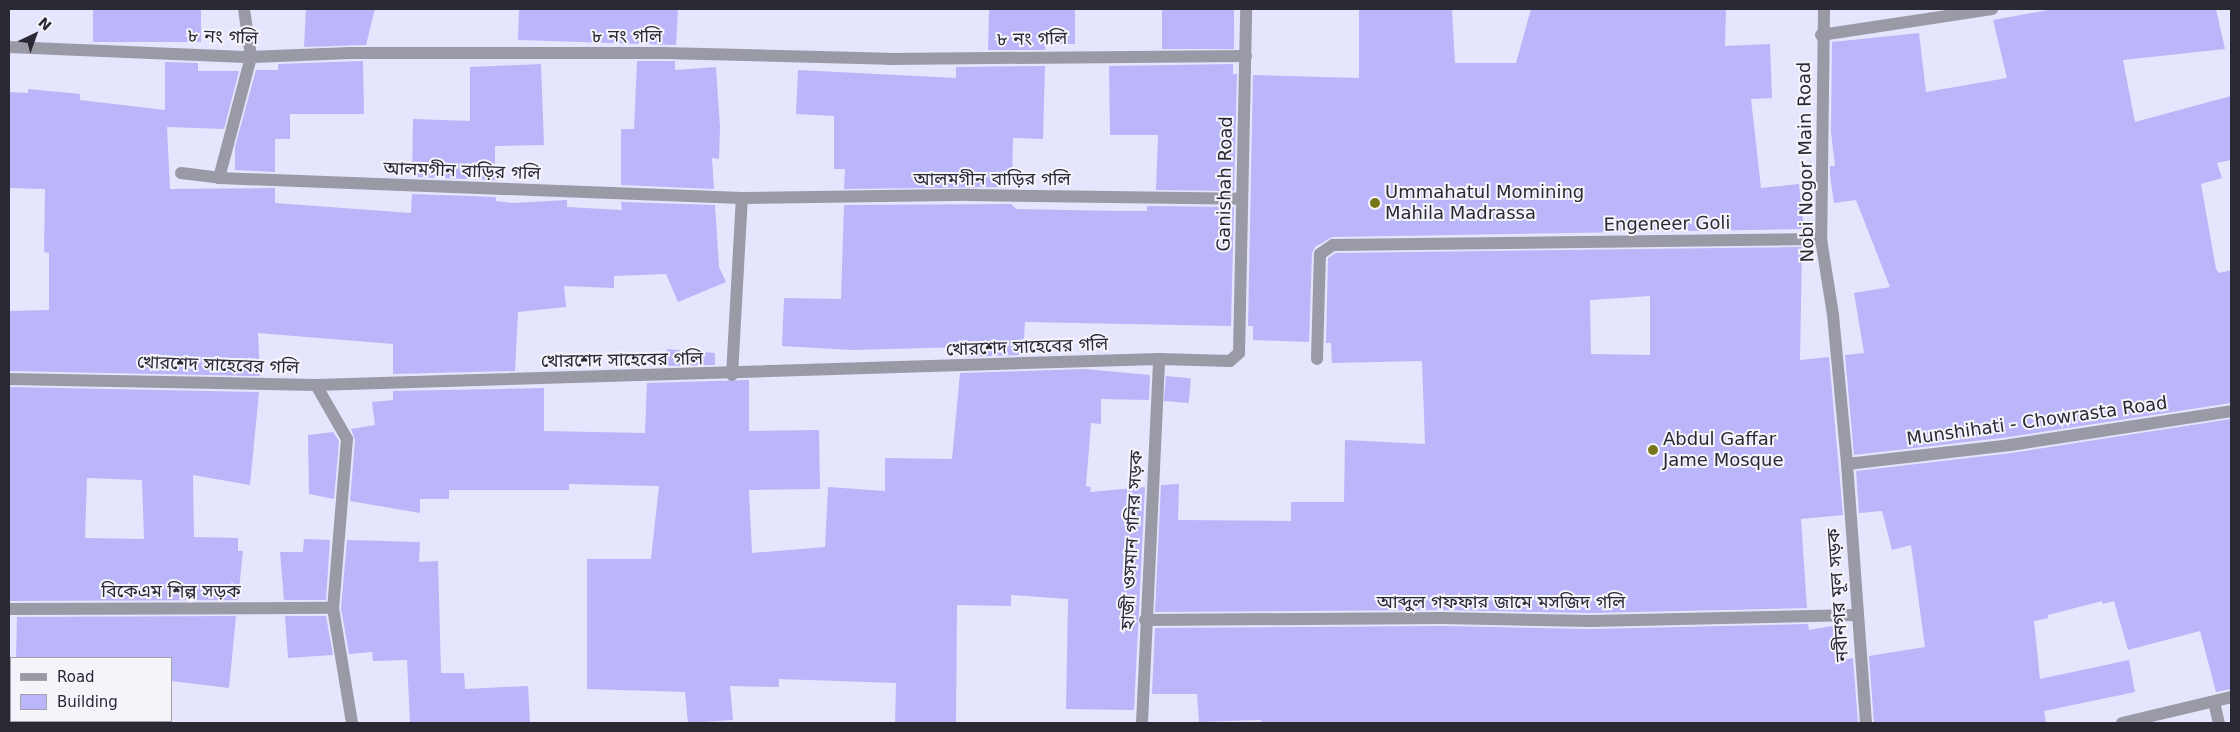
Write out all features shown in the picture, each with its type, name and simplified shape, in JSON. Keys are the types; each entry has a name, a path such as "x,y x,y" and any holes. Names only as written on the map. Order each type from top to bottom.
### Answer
{"street":[{"path":"219,178 251,57 244,9"},
{"name":"Ganishah Road","path":"1236,359 1246,9"},
{"name":"Nobi Nogor Main Road","path":"1824,9 1821,35 1822,239 1847,464"},
{"path":"1821,35 1992,9"},
{"name":"৮ নং গলি","path":"9,47 251,57 350,53 664,53 888,59 1246,56"},
{"name":"আলমগীন বাড়ির গলি","path":"181,173 219,178 742,198 970,195 1242,199"},
{"path":"732,375 742,198"},
{"name":"Engeneer Goli","path":"1317,359 1320,254 1333,246 1822,239"},
{"name":"খোরশেদ সাহেবের গলি","path":"9,379 316,385 732,375 1159,360 1230,361 1236,359"},
{"name":"হাজী ওসমান গনির সড়ক","path":"1142,723 1145,620 1159,360"},
{"path":"316,385 346,439 333,608 352,723"},
{"name":"Munshihati - Chowrasta Road","path":"1847,464 2010,445 2231,411"},
{"name":"নবীনগর মূল সড়ক","path":"1847,464 1856,616 1866,723"},
{"name":"বিকেএম শিল্প সড়ক","path":"9,610 333,608"},
{"name":"আব্দুল গফফার জামে মসজিদ গলি","path":"1145,620 1442,618 1591,621 1856,616"},
{"path":"2122,723 2231,697"},
{"path":"2214,702 2219,723"}],"building":[{"path":"93,9 201,9 201,42 93,42"},
{"path":"306,9 375,9 366,45 304,47"},
{"path":"519,9 678,9 676,45 518,40"},
{"path":"989,9 1075,9 1075,44 1046,44 1045,50 988,50"},
{"path":"1162,9 1234,9 1234,49 1162,49"},
{"path":"1359,9 1452,9 1455,63 1516,63 1531,9 1726,9 1725,46 1770,44 1772,98 1751,99 1761,188 1799,184 1804,229 1332,237 1315,247 1312,253 1309,342 1253,340 1253,326 1248,326 1253,75 1359,78"},
{"path":"2054,9 2216,9 2225,49 2123,60 2135,122 2231,96 2231,160 2217,163 2222,178 2201,184 2216,269 2219,273 2231,270 2231,403 2009,437 1854,455 1845,355 1864,353 1854,293 1890,287 1856,200 1834,203 1830,175 1830,166 1835,166 1831,132 1832,42 1919,33 1926,92 2007,78 1993,20"},
{"path":"363,61 364,114 290,114 290,139 275,139 275,172 235,170 235,147 256,70 278,70 278,64"},
{"path":"637,61 675,61 675,70 716,67 720,127 719,159 712,158 714,189 621,185 621,129 634,129"},
{"path":"165,62 198,63 198,71 239,71 224,129 167,127 170,189 275,188 275,203 411,213 412,194 496,197 496,201 512,203 567,200 567,207 622,210 621,202 715,205 719,267 726,282 678,302 666,274 614,276 614,288 564,286 566,307 518,312 515,371 393,374 393,344 258,333 260,376 9,371 9,311 49,310 49,253 44,252 45,189 9,188 9,92 28,93 28,89 80,94 80,100 165,110"},
{"path":"541,64 544,145 495,146 495,180 412,177 413,119 470,121 470,67"},
{"path":"1233,64 1233,74 1237,74 1234,191 1156,190 1158,135 1110,135 1109,66"},
{"path":"1045,66 1043,139 1013,138 1012,187 844,189 845,169 834,169 834,116 796,114 798,70 956,78 956,67"},
{"path":"1011,204 1016,209 1121,211 1147,211 1147,206 1234,207 1231,326 1025,322 1023,355 962,357 963,347 852,350 782,346 784,298 841,299 844,205"},
{"path":"1802,247 1800,360 1829,357 1843,515 1801,519 1807,608 1591,613 1442,610 1155,612 1161,485 1179,484 1178,520 1291,521 1291,502 1344,502 1345,440 1425,444 1422,361 1332,363 1331,343 1326,343 1328,258 1336,253","holes":["1650,296 1650,355 1591,354 1590,300"]},
{"path":"667,349 715,353 715,365 666,366"},
{"path":"1085,369 1150,375 1149,400 1101,399 1101,424 1091,423 1086,486 1091,487 1090,492 1145,487 1134,710 1066,709 1068,599 1011,595 1011,606 957,605 956,723 895,723 896,683 779,679 779,687 730,686 733,720 688,723 685,692 587,689 587,559 651,559 659,486 569,484 569,490 449,490 449,499 420,499 420,513 350,501 355,440 351,429 375,425 372,402 393,400 393,391 544,388 544,431 645,433 647,383 749,380 749,431 819,430 820,489 749,490 752,553 825,547 828,487 885,491 885,458 952,459 960,373"},
{"path":"1166,376 1191,378 1189,403 1164,401"},
{"path":"9,387 259,392 250,485 193,475 194,537 238,538 238,551 243,551 238,600 9,601","holes":["87,478 142,480 144,539 85,538"]},
{"path":"2231,419 2231,689 2216,692 2200,631 2128,650 2114,601 2103,604 2102,601 2048,615 2048,618 2034,621 2040,679 2129,660 2135,692 2044,711 2046,723 1874,723 1869,656 1925,647 1911,545 1892,550 1882,511 1859,513 1856,471 2011,453"},
{"path":"333,432 339,441 334,499 309,494 308,435"},
{"path":"304,539 330,540 326,600 284,600 280,552 303,552"},
{"path":"347,540 420,542 419,562 438,561 441,673 464,673 465,689 528,686 530,723 410,723 407,660 373,661 372,652 349,654 341,608"},
{"path":"236,616 229,688 172,681 172,657 16,657 17,617"},
{"path":"285,616 326,616 333,655 288,658"},
{"path":"1808,624 1809,630 1838,625 1843,660 1853,658 1858,723 1261,723 1261,720 1199,722 1197,694 1152,694 1155,628 1442,626 1591,629"}],"place":[{"name":"Ummahatul Momining Mahila Madrassa","path":"1375,203"},
{"name":"Abdul Gaffar Jame Mosque","path":"1653,450"}]}
